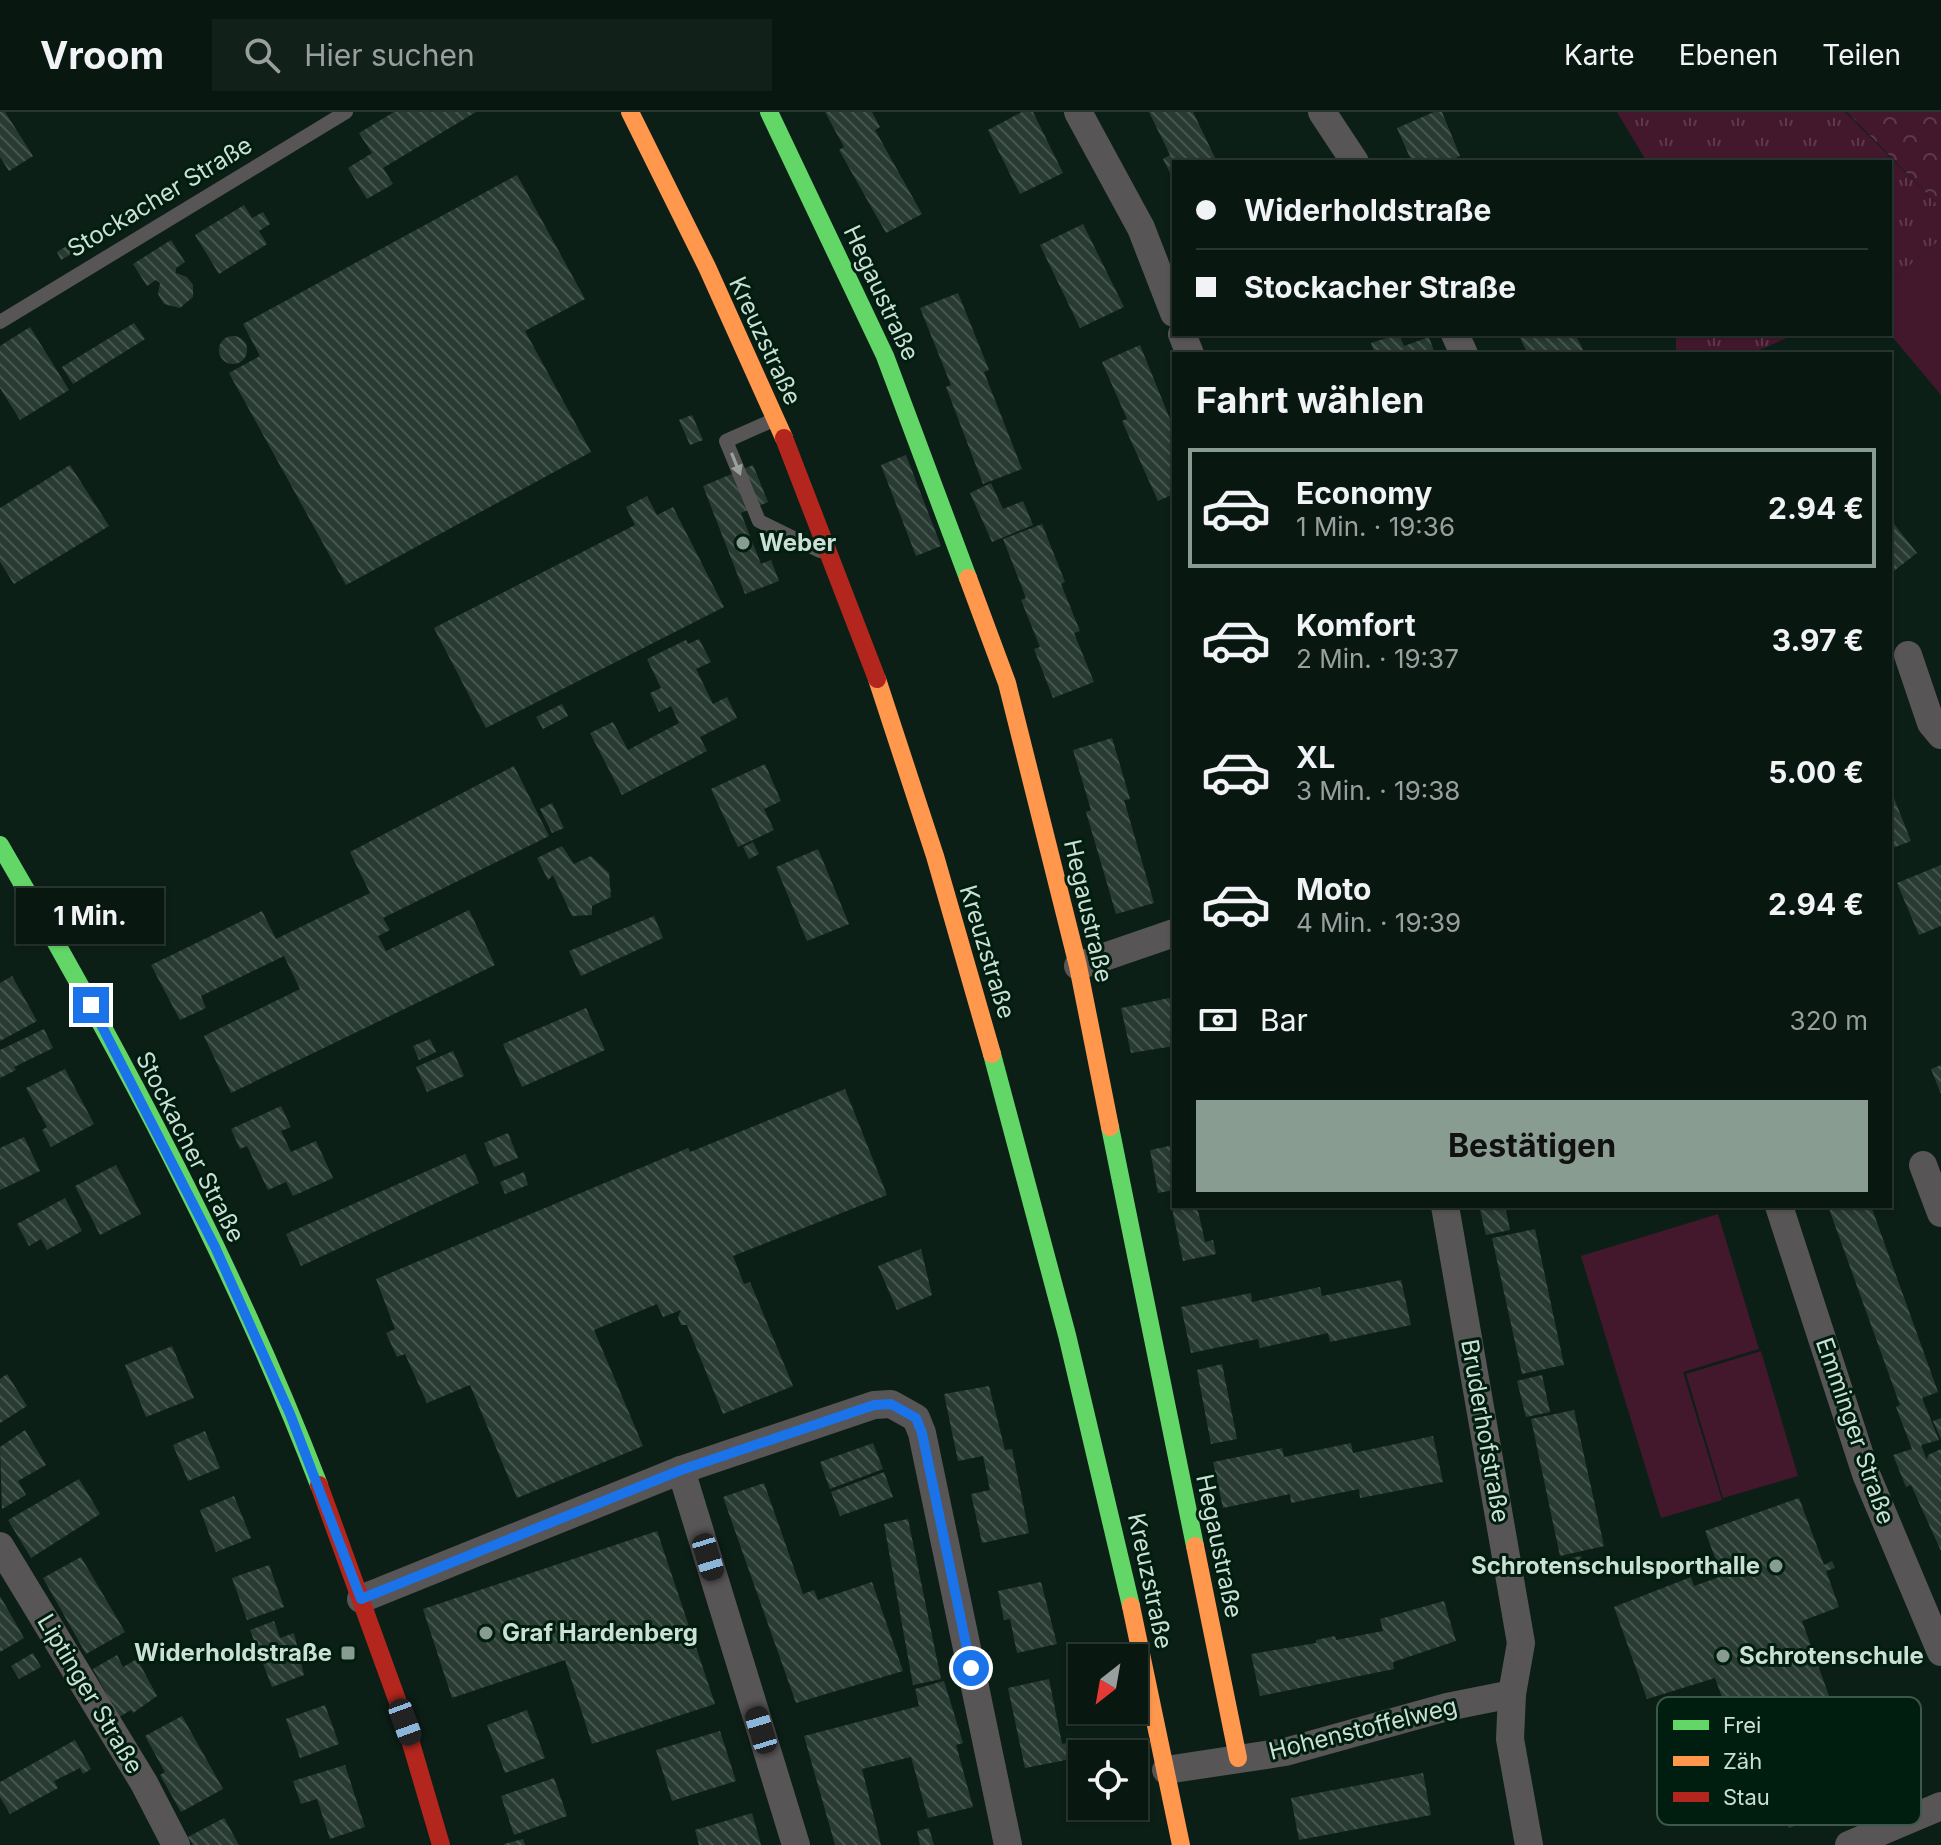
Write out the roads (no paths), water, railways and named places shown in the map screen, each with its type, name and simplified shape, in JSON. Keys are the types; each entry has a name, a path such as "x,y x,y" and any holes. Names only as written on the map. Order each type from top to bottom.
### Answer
{"street":[{"name":"Kreuzstraße","path":"630,112 775,419 831,556 902,750 983,1019 1068,1334 1181,1845"},
{"name":"Hegaustraße","path":"769,112 885,356 1007,683 1078,966 1238,1758"},
{"path":"1078,112 1141,228 1172,308"},
{"path":"1322,112 1354,160"},
{"path":"1899,652 1931,723 1941,735"},
{"name":"Stockacher Straße","path":"0,845 104,1029 215,1247 290,1414 414,1746 441,1845"},
{"path":"1078,966 1172,934"},
{"path":"1923,1165 1941,1213"},
{"name":"Bruderhofstraße","path":"1445,1208 1521,1643 1512,1694 1510,1739 1529,1845"},
{"name":"Emminger Straße","path":"1780,1208 1866,1474 1941,1652"},
{"path":"361,1599 681,1470 874,1405 891,1404 916,1418 1008,1845"},
{"path":"681,1470 796,1845"},
{"name":"Liptinger Straße","path":"0,1546 144,1783 176,1845"},
{"name":"Hohenstoffelweg","path":"1166,1770 1285,1752 1447,1707 1512,1694"},
{"path":"1921,1814 1941,1806"},
{"path":"1849,1845 1896,1825"}],"lane":[{"name":"Stockacher Straße","path":"0,322 346,112"},
{"path":"775,419 726,441 759,521 831,556"}],"place":[{"name":"Weber","path":"743,543"},
{"name":"Schrotenschulsporthalle","path":"1776,1566"},
{"name":"Graf Hardenberg","path":"486,1633"},
{"name":"Widerholdstraße","path":"348,1653"},
{"name":"Schrotenschule","path":"1723,1656"}]}
